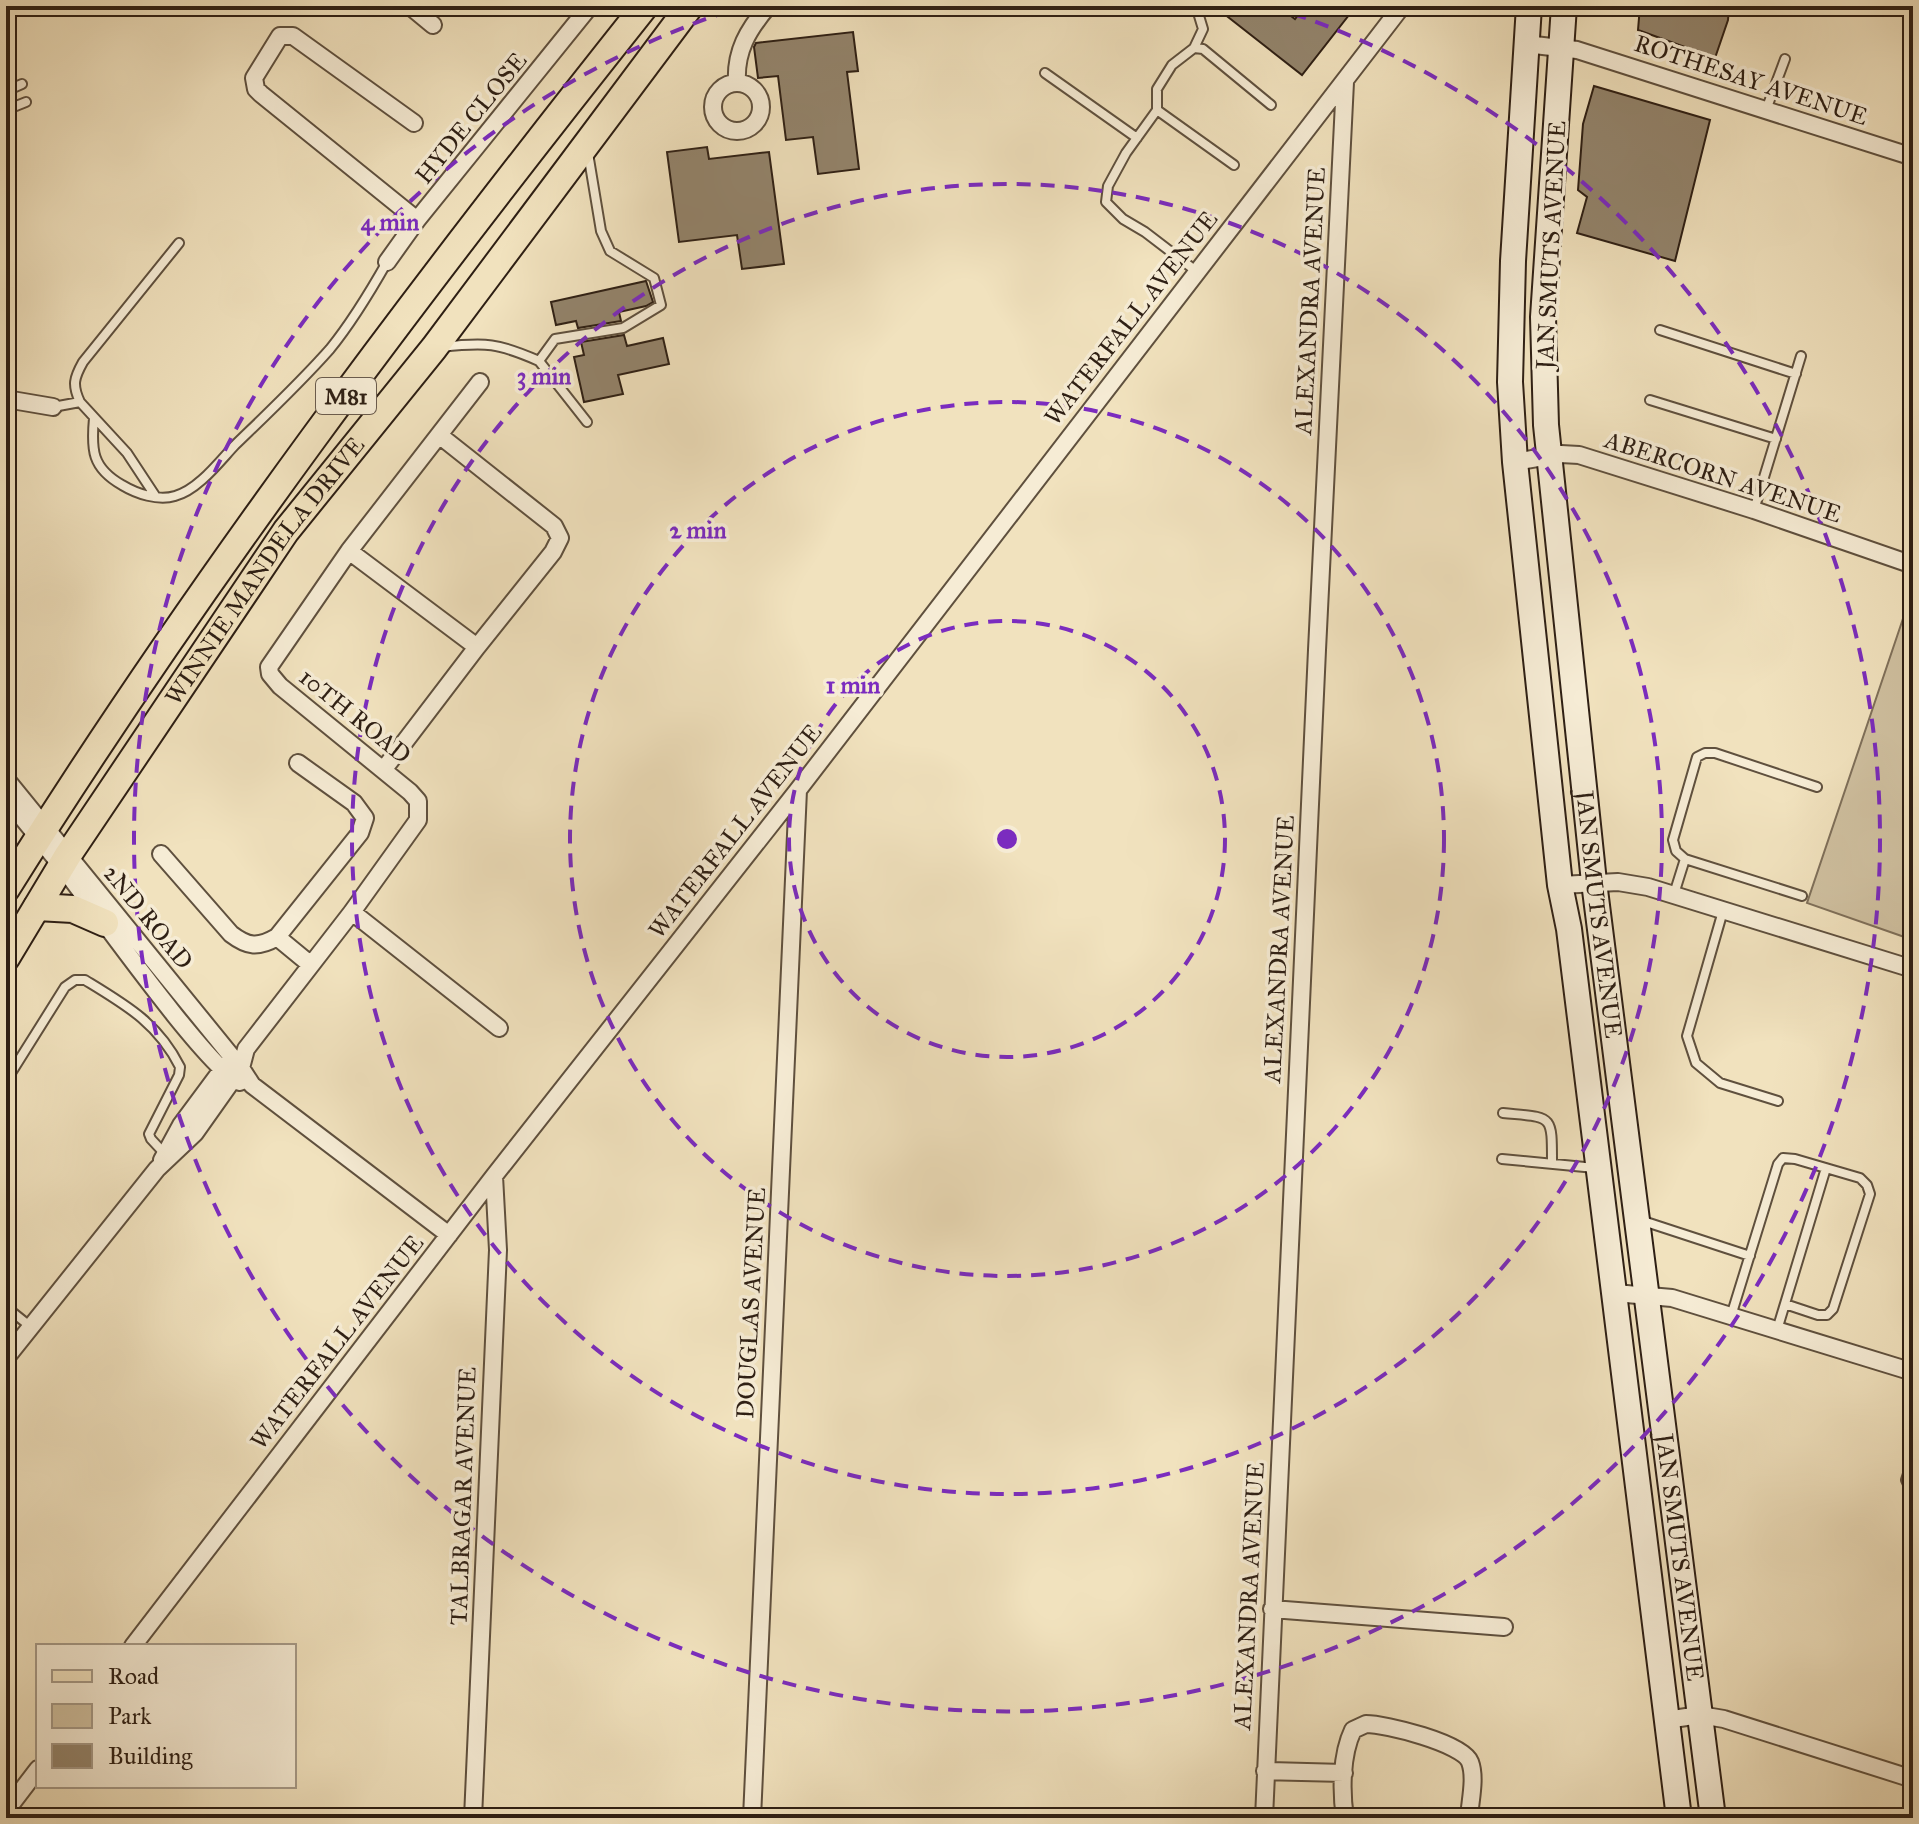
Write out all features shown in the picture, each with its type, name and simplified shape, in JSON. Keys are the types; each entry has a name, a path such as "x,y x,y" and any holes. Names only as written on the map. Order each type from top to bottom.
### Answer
{"main road":[{"name":"WINNIE MANDELA DRIVE","path":"6,889 97,745 259,513 564,108 645,6"},
{"name":"WINNIE MANDELA DRIVE","path":"6,958 65,860 286,531 434,348 690,6"},
{"name":"JAN SMUTS AVENUE","path":"1529,6 1510,326 1515,462 1560,885 1569,929 1679,1818"},
{"name":"JAN SMUTS AVENUE","path":"1564,6 1543,317 1549,456 1594,882 1713,1818"},
{"path":"37,907 73,909 105,923"}],"street":[{"path":"410,6 433,25"},
{"name":"HYDE CLOSE","path":"387,262 417,220 590,6"},
{"path":"737,83 736,68 743,41 768,6"},
{"name":"WATERFALL AVENUE","path":"135,1644 1402,6"},
{"path":"414,123 293,36 280,36 254,78 256,89 261,94 417,220"},
{"name":"ROTHESAY AVENUE","path":"1526,44 1560,46 1651,72 1913,157"},
{"name":"ALEXANDRA AVENUE","path":"1264,1818 1345,82"},
{"name":"10TH ROAD","path":"6,1358 161,1161 185,1145 235,1065 418,820 418,801 384,769 280,686 270,674 272,661 349,551 480,382"},
{"path":"6,399 53,407"},
{"path":"384,769 553,552 560,538 554,526 439,435"},
{"name":"ABERCORN AVENUE","path":"1515,462 1579,455 1754,510 1913,565"},
{"path":"349,551 477,647"},
{"path":"161,854 231,934 243,943 253,946 277,937 360,833 365,818 354,803 298,763"},
{"name":"2ND ROAD","path":"6,779 41,834"},
{"name":"DOUGLAS AVENUE","path":"752,1818 798,790"},
{"name":"2ND ROAD","path":"6,797 65,860 252,1085 449,1235"},
{"name":"2ND ROAD","path":"65,860 105,923 189,1032 235,1065"},
{"path":"1560,885 1594,882 1632,884 1913,969"},
{"path":"352,912 499,1028"},
{"path":"277,937 311,965"},
{"name":"TALBRAGAR AVENUE","path":"473,1818 498,1250 494,1176"},
{"path":"1615,1293 1672,1298 1913,1372"},
{"path":"1272,1609 1504,1627"},
{"path":"1666,1720 1700,1715 1724,1719 1913,1779"},
{"path":"1345,1818 1344,1773 1350,1735 1361,1725 1373,1724 1451,1746 1469,1759 1472,1775 1469,1818"},
{"path":"1265,1771 1344,1773"},
{"path":"6,1811 36,1772"}],"lane":[{"path":"1196,6 1203,29 1194,48 1172,65 1157,89 1157,110 1108,186 1106,202 1123,219 1196,271"},
{"path":"1194,48 1203,49 1271,105"},
{"path":"1766,110 1785,59"},
{"path":"1045,73 1137,138"},
{"path":"6,91 22,84"},
{"path":"6,110 26,102"},
{"path":"1157,110 1234,165"},
{"path":"539,361 555,339 623,328 661,305 654,278 610,251 601,231 587,142"},
{"path":"157,497 127,453 80,402 73,388 75,376 83,362 179,243"},
{"path":"94,418 92,451 102,469 124,486 157,497 172,498 193,486 329,349 350,323 387,262"},
{"path":"1660,330 1796,374"},
{"path":"434,348 481,342 511,349 539,361 587,422"},
{"path":"1754,510 1801,356"},
{"path":"1650,400 1776,439"},
{"path":"53,407 80,402"},
{"path":"1802,896 1685,859 1676,851 1673,840 1697,757 1705,753 1715,753 1817,787"},
{"path":"1674,895 1685,859"},
{"path":"1723,910 1687,1036 1696,1063 1720,1083 1778,1101"},
{"path":"6,1081 65,987 75,980 85,980 142,1016 180,1067 179,1075 149,1134 161,1161"},
{"path":"1503,1113 1541,1117 1549,1121 1552,1127 1552,1164"},
{"path":"1731,1316 1778,1164 1783,1158 1860,1178 1870,1194 1833,1309 1827,1315 1818,1315 1785,1304"},
{"path":"1502,1159 1599,1168"},
{"path":"1777,1331 1826,1168"},
{"path":"1636,1219 1750,1256"},
{"path":"6,1307 31,1327"},
{"path":"1913,1459 1906,1480 1908,1490 1913,1495"}],"green space":[{"path":"1913,589 1913,940 1807,903"}],"building":[{"path":"1214,6 1278,6 1295,19 1305,6 1356,6 1302,75"},
{"path":"1640,6 1729,6 1728,20 1715,58 1638,30"},
{"path":"853,32 858,71 847,72 859,169 818,174 813,137 786,140 778,76 758,78 754,47 756,43"},
{"path":"1594,86 1710,120 1675,261 1577,233 1587,197 1578,190 1583,124"},
{"path":"707,147 709,159 769,152 784,264 742,269 737,235 679,242 667,152"},
{"path":"646,281 653,302 619,312 621,321 578,328 576,321 556,325 551,302"},
{"path":"624,335 627,346 663,338 669,364 618,375 623,394 584,402 574,357 584,355 581,342"}]}
